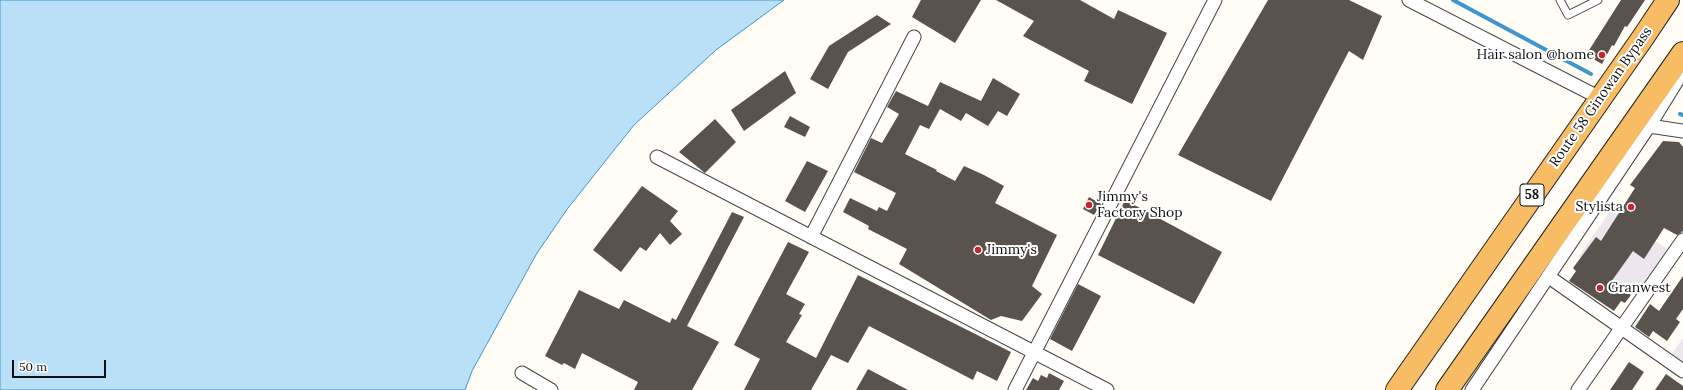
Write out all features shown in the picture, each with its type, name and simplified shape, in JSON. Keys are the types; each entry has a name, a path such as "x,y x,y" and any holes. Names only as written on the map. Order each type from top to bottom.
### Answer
{"highway":[{"name":"Route 58 Ginowan Bypass","path":"1396,390 1668,0"},
{"path":"1447,390 1683,53"}],"street":[{"path":"1015,390 1215,0"},
{"path":"1409,0 1600,98"},
{"path":"811,237 914,37"},
{"path":"1472,390 1649,126 1683,71"},
{"path":"1649,126 1683,131"},
{"path":"657,158 1107,390"},
{"path":"1578,390 1683,240"},
{"path":"1549,277 1622,327 1683,372"},
{"path":"522,373 551,390"}],"lane":[{"path":"1560,0 1568,15 1598,0"}],"shaded area":[{"path":"1611,210 1670,251 1638,296 1579,256"},
{"path":"1683,338 1683,366 1670,356"}],"water":[{"path":"0,0 784,0 716,50 634,125 568,208 537,253 472,371 465,390 0,390"}],"building":[{"path":"921,0 981,0 955,43 912,17"},
{"path":"996,0 1080,0 1114,19 1118,10 1167,33 1132,104 1084,81 1089,71 1023,36 1034,21"},
{"path":"1268,0 1349,0 1382,16 1363,60 1349,51 1271,201 1178,155"},
{"path":"1621,0 1645,0 1627,27 1625,26 1614,46 1612,45 1602,64 1586,55"},
{"path":"877,15 891,24 848,52 828,89 810,79 829,46"},
{"path":"785,71 796,93 744,131 731,110"},
{"path":"993,78 1020,94 1007,116 998,111 988,126 966,113 961,121 940,109 929,129 920,125 905,154 955,181 964,166 984,175 1004,186 995,203 1057,235 1032,286 1042,294 1022,321 1001,316 991,320 899,264 907,249 868,229 869,226 843,212 850,198 877,211 879,207 887,211 896,193 854,172 871,138 882,143 899,114 887,107 896,91 928,106 940,82 981,101"},
{"path":"790,116 810,127 805,137 784,127"},
{"path":"715,119 736,142 705,173 679,152"},
{"path":"1663,141 1679,142 1683,147 1683,231 1677,235 1664,228 1644,259 1633,251 1611,282 1631,295 1625,303 1621,301 1614,311 1569,281 1576,271 1573,268 1596,237 1601,241 1635,188 1630,185"},
{"path":"807,161 828,171 805,212 785,201"},
{"path":"642,186 678,211 670,221 682,234 670,245 660,233 646,251 640,247 621,272 593,250"},
{"path":"1089,197 1101,204 1094,215 1083,209"},
{"path":"1125,200 1222,252 1194,304 1098,255"},
{"path":"732,212 744,217 687,326 719,342 692,390 634,390 638,382 582,353 575,369 564,363 562,365 545,356 579,290 619,309 624,300 670,323 672,318 676,320"},
{"path":"788,242 809,252 786,294 805,304 799,314 802,315 786,342 816,358 858,275 1011,352 997,381 977,371 973,380 869,326 848,363 831,355 811,390 744,390 760,359 734,345"},
{"path":"1683,276 1683,309 1676,319 1680,322 1667,341 1653,331 1649,337 1635,327 1650,304 1659,311"},
{"path":"1078,284 1101,296 1072,351 1050,339"},
{"path":"1629,362 1644,372 1632,390 1610,390"},
{"path":"868,369 908,390 856,390"},
{"path":"1049,373 1064,381 1059,390 1026,390 1033,378 1038,381 1041,375 1047,378"},
{"path":"1666,374 1683,386 1683,390 1655,390"}],"waterway":[{"path":"1453,0 1591,74"}],"place":[{"name":"Hair salon @home","path":"1602,55"},
{"name":"Jimmy's Factory Shop","path":"1089,205"},
{"name":"Stylista","path":"1631,207"},
{"name":"Jimmy's","path":"978,250"},
{"name":"Granwest","path":"1600,288"}]}
